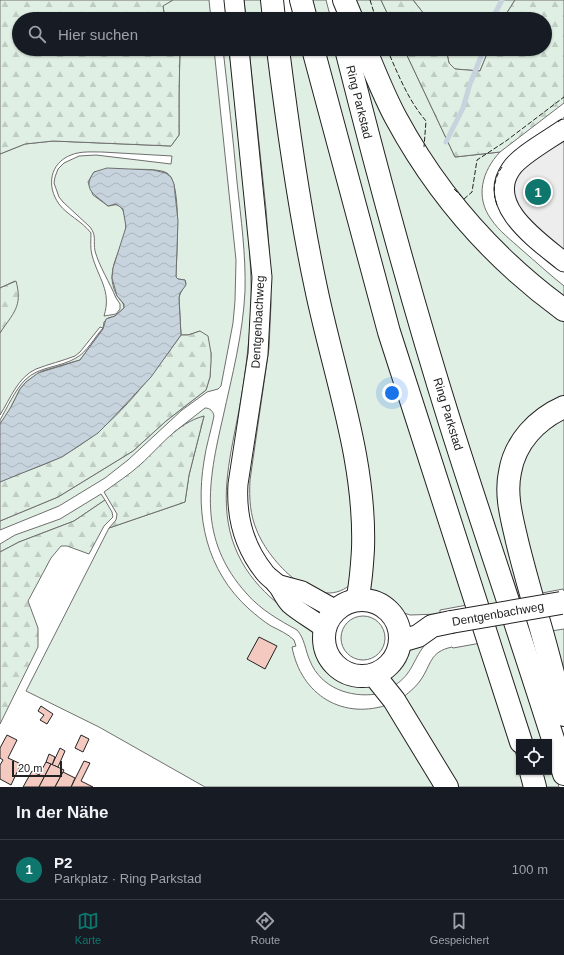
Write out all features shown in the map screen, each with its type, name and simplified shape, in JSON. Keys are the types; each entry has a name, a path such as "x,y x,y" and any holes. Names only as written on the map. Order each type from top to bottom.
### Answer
{"main road":[{"path":"272,0 273,12"},
{"path":"301,0 304,12"},
{"path":"334,0 337,12"},
{"path":"344,0 349,12"},
{"path":"279,56 314,280 351,433 360,483 364,526 362,565 357,600"},
{"path":"315,56 389,332 520,739"},
{"name":"Ring Parkstad","path":"348,56 371,148 451,426 527,656 564,774"},
{"path":"368,56 396,118 423,164 457,210 478,235 501,258 564,310"},
{"path":"564,407 541,420 519,446 510,471 508,487 512,521 521,559 564,715"},
{"path":"357,600 376,602 384,607 398,631 398,652 393,662 385,669 374,675 363,677 351,675 341,670 332,662 326,652 324,640 325,629 331,616 336,610 350,602 357,600"},
{"name":"Dentgenbachweg","path":"398,631 418,636 442,624 562,603"},
{"path":"374,675 394,700 447,787"},
{"path":"532,775 535,787"}],"street":[{"path":"234,0 235,12"},
{"name":"Dentgenbachweg","path":"240,56 262,277 258,354 238,484 238,507 242,530 251,552 265,573 276,584 289,603 325,629"},
{"path":"564,129 520,160 510,169 505,181 504,192 506,204 514,217 564,262"},
{"path":"276,584 302,591 336,610"}],"green space":[{"path":"0,0 173,0 163,6 164,12 12,12 12,56 180,56 179,135 171,146 53,141 25,144 0,154"},
{"path":"173,0 209,0 210,12 164,12 163,5"},
{"path":"244,0 266,0 268,12 245,12"},
{"path":"311,0 326,0 329,12 314,12"},
{"path":"355,0 381,0 387,12 359,12"},
{"path":"381,0 413,0 422,12 387,12"},
{"path":"413,0 515,0 507,12 422,12"},
{"path":"515,0 564,0 564,103 500,152 455,157 407,56 448,56 449,63 455,69 480,71 486,56 552,56 552,12 507,12"},
{"path":"180,56 215,56 236,260 233,323 221,386 218,389 207,392 182,410 128,460 105,478 59,506 0,530 0,521 58,497 133,451 166,421 206,390 210,377 211,353 200,331 188,335 181,335 179,298 186,283 185,280 178,279 176,277 178,221 175,190 172,179 167,173 153,170 94,172 88,182 93,195 108,206 119,206 123,210 125,217 125,233 114,264 112,277 115,291 123,303 124,308 115,316 108,318 104,322 103,329 80,360 42,371 26,382 20,389 6,417 0,424 0,420 11,399 25,380 36,372 63,364 76,358 87,349 103,328 100,327 75,356 36,369 24,377 15,389 0,415 0,333 4,326 15,281 0,288 0,154 25,144 53,141 171,146 179,135","holes":["82,152 172,156 171,164 96,155 79,156 64,163 58,169 54,183 59,197 92,230 97,257 120,304 120,309 116,314 104,316 106,307 105,292 92,255 91,233 62,208 55,197 52,190 52,176 55,169 64,159"]},
{"path":"224,56 230,56 248,228 251,284 249,337 226,491 228,523 232,539 238,555 255,581 276,602 313,630 320,654 326,665 334,673 348,682 369,686 377,694 367,695 347,692 338,689 321,678 310,661 300,633 258,605 247,594 231,573 220,552 213,531 211,487 213,464 240,339 245,291 243,237"},
{"path":"250,56 274,56 357,504 350,585 337,592 323,593 309,588 295,580 283,569 263,543 251,513 250,480 269,348 271,304 266,209"},
{"path":"288,56 304,56 415,449 467,605 440,610 440,614 410,615 404,613 387,599 368,593 320,279"},
{"path":"325,56 340,56 544,739 529,739 419,401 370,228"},
{"path":"376,56 407,56 455,157 500,152 489,167 483,184 483,202 486,211 501,231 564,286 564,302 516,263 434,167"},
{"path":"448,56 486,56 480,71 455,69 449,63"},
{"path":"372,80 390,119 564,317 564,401 513,443 527,597 518,598 426,312 365,82"},
{"path":"16,281 18,297 16,309 0,333 0,288"},
{"path":"200,331 208,336 211,353 210,377 206,390 166,421 133,451 58,497 0,521 0,482 47,463 80,445 113,418 128,403 156,370 181,335 188,335"},
{"path":"205,408 211,410 214,416 205,455 202,482 201,502 203,522 213,560 223,577 234,594 249,609 268,624 294,640 296,646 292,647 297,664 304,679 315,691 327,700 341,706 356,709 373,708 390,704 440,787 205,787 99,727 26,691 109,528 185,502 189,475 204,416 188,423 173,433"},
{"path":"564,415 564,591 563,589 537,594 515,483 531,440"},
{"path":"204,416 189,475 185,502 109,528 116,520 117,514 104,492 136,468 177,430 194,419"},
{"path":"101,494 105,500 74,521 19,542 0,552 0,544 15,535 60,519"},
{"path":"105,500 112,512 113,517 104,526 89,554 67,546 61,546 51,558 28,601 38,628 38,647 0,724 0,552 19,542 74,521"},
{"path":"363,616 375,620 381,626 385,638 381,650 375,656 363,660 351,656 345,650 341,638 345,626 351,620"},
{"path":"564,629 564,681 551,631"},
{"path":"420,642 424,646 412,667 405,677 394,686 388,676 411,649"},
{"path":"481,643 516,754 516,775 523,775 527,787 455,787 401,699 418,684 435,655 445,649"},
{"path":"552,764 559,787 544,787 540,775 552,775"}],"shaded area":[{"path":"564,138 564,258 519,219 512,183 516,173"}],"water":[{"path":"107,168 153,170 166,173 171,177 174,184 178,221 176,277 178,279 185,280 186,285 180,293 179,298 181,335 151,377 98,433 62,457 0,482 0,424 20,389 26,382 38,373 80,360 103,329 106,319 115,316 124,308 124,304 117,296 112,278 113,268 126,227 123,209 116,204 108,206 92,192 89,183 94,172"}],"building":[{"path":"259,637 277,646 265,669 247,659"},
{"path":"41,706 53,714 47,724 40,720 44,715 38,711"},
{"path":"7,735 17,740 8,758 21,764 11,785 0,779 0,765 3,760 0,758 0,748"},
{"path":"81,735 89,739 83,752 75,748"},
{"path":"60,748 65,751 58,767 52,765"},
{"path":"49,754 55,757 52,765 46,762"},
{"path":"84,761 90,763 81,781 93,787 71,787"},
{"path":"46,762 51,764 39,787 23,787 32,771 39,775"},
{"path":"51,764 64,770 55,787 39,787"},
{"path":"63,772 75,778 71,787 55,787"}],"waterway":[{"path":"496,12 502,0"},
{"path":"446,142 463,108 470,84 481,56"}],"fence":[{"path":"370,0 374,12"},
{"path":"390,56 409,96 426,121 424,147"},
{"path":"454,189 464,199 472,192 477,160 506,141 564,97"},
{"path":"558,122 564,117"},
{"path":"497,205 494,190 497,176 502,167"}],"place":[{"name":"P2","path":"538,192"}]}
